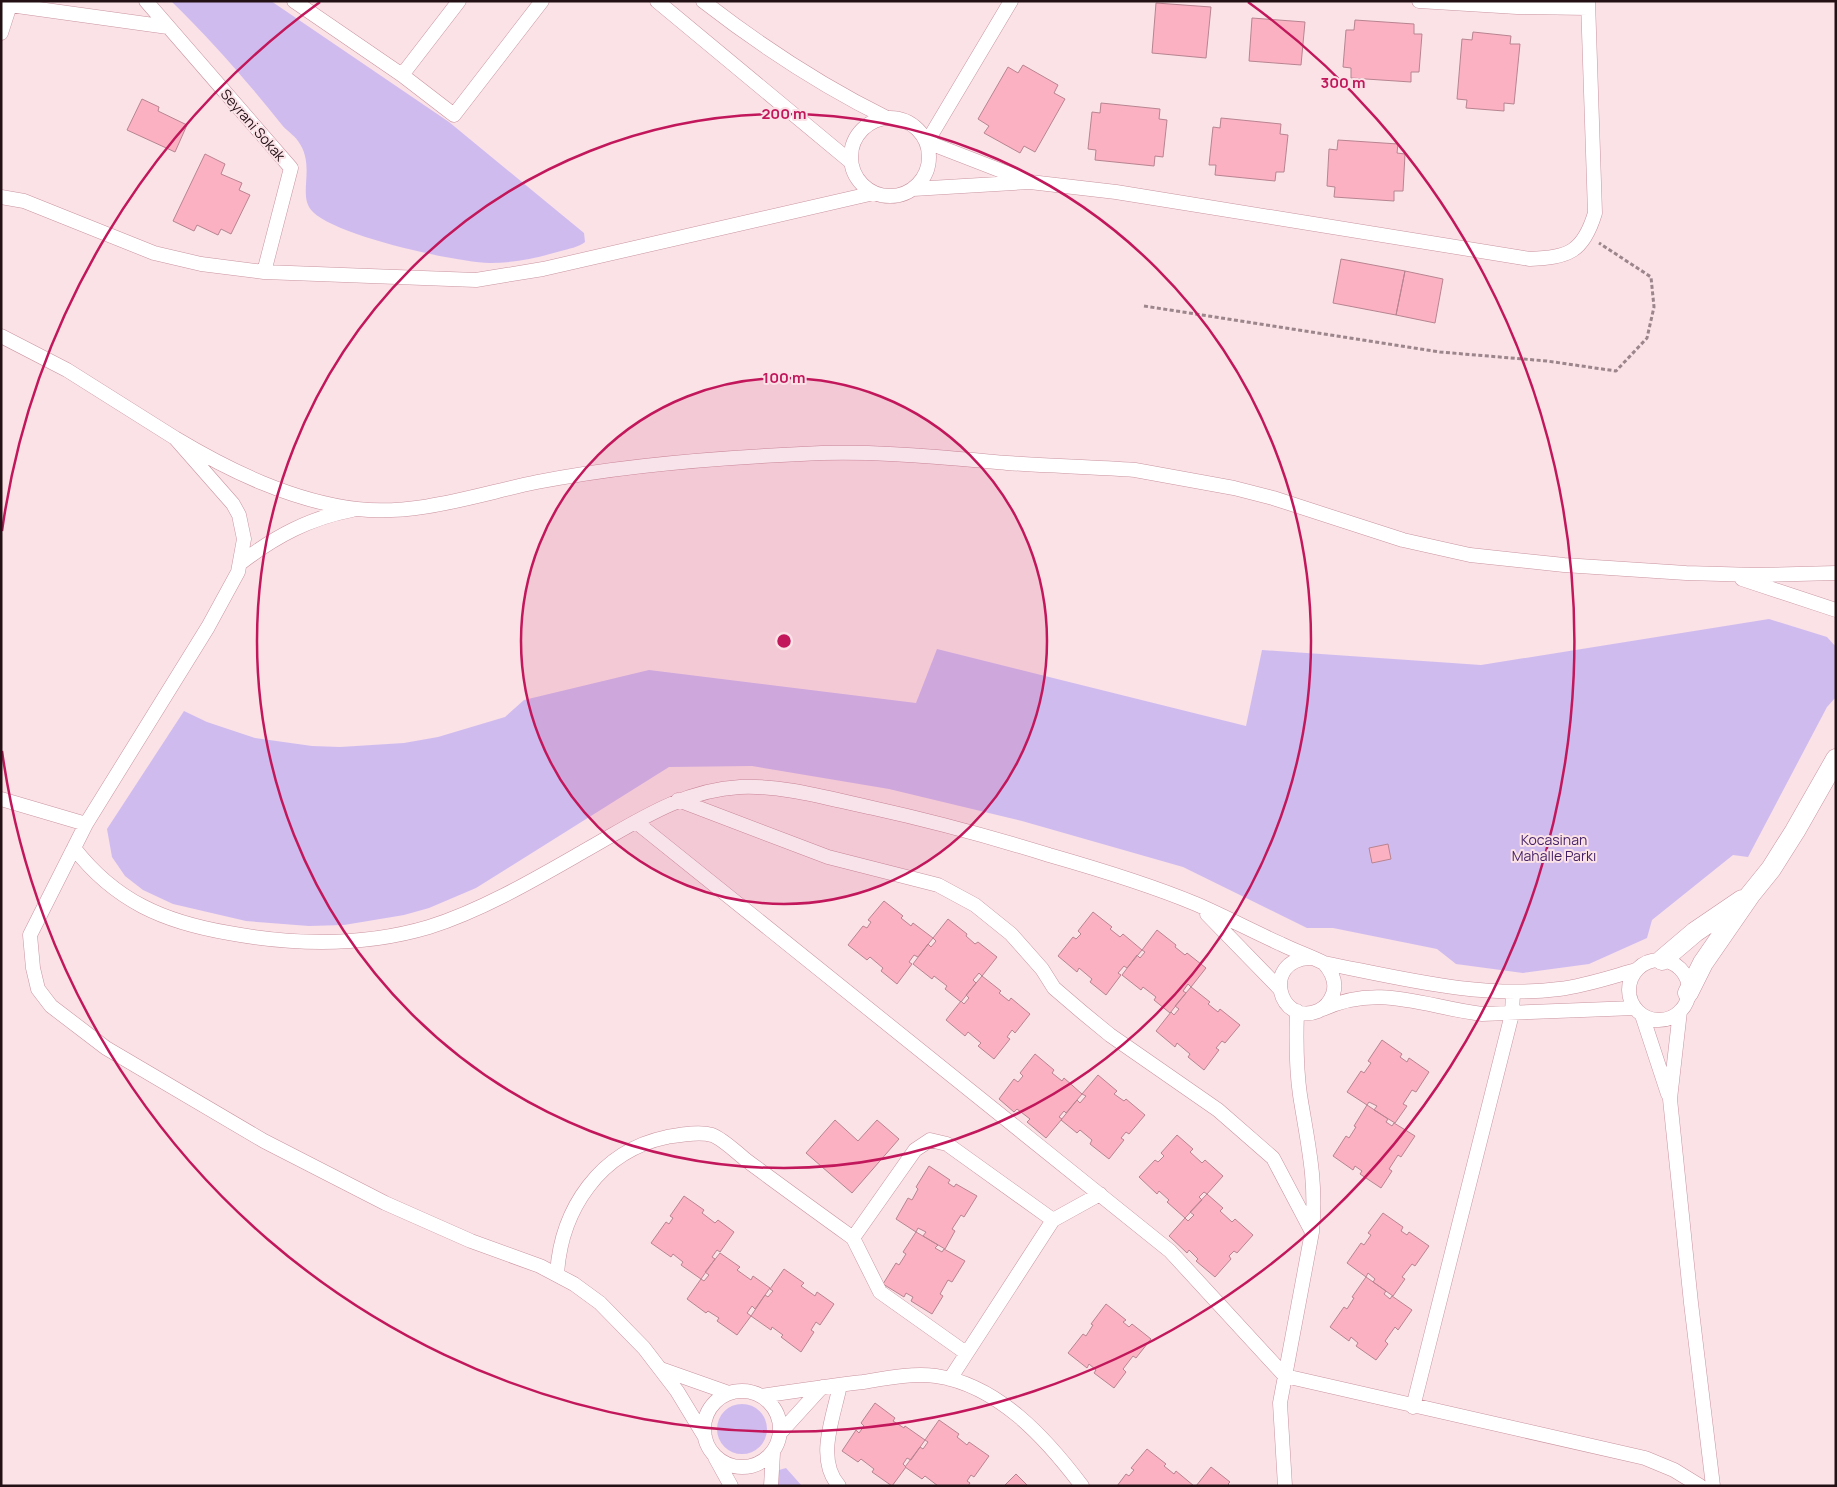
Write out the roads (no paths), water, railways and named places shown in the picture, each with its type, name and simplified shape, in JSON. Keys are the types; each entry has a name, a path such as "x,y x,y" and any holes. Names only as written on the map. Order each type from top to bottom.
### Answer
{"street":[{"name":"Seyrani Sokak","path":"146,1 291,168 264,272"},
{"path":"402,75 459,1"},
{"path":"296,2 402,75 454,115 542,1"},
{"path":"656,1 852,162"},
{"path":"703,1 740,30 797,68 850,100 887,118"},
{"path":"927,142 1011,1"},
{"path":"913,189 1030,182 1116,192 1530,259 1560,258 1570,252 1586,235 1595,213 1588,5 1508,7 1419,1"},
{"path":"1,33 6,3 168,27"},
{"path":"887,118 900,119 911,124 927,142 930,154 928,168 922,180 913,189 901,195 887,196 874,193 863,186 855,175 852,162 852,149 856,138 864,128 875,121 887,118"},
{"path":"927,142 1030,182"},
{"path":"1,196 24,201 154,253 201,264 264,272 476,280 543,269 874,193"},
{"path":"1,336 67,370 202,454 258,480 322,501 358,509 402,509 428,506 538,482 660,464 803,453 894,454 1126,470 1171,475 1273,498 1403,540 1470,556 1564,565 1727,574 1836,574"},
{"path":"175,438 233,504 243,528 242,562 208,627 86,824 30,935 34,980 51,1006 106,1048 324,1173 428,1223 557,1274 600,1303 627,1329 661,1369 705,1437 731,1486"},
{"path":"242,562 281,534 303,524 358,509"},
{"path":"1727,574 1836,610"},
{"path":"1198,904 1279,988 1284,1002 1297,1011 1305,1013 1351,999 1387,996 1457,1011 1512,1014 1638,1011 1662,1020 1672,1017 1684,1002 1703,963 1750,894 1781,854 1836,759"},
{"path":"74,848 111,887 138,905 171,919 238,935 307,941 344,941 400,934 455,918 546,873 678,800 707,791 744,787 784,791 841,802 956,828 1130,878 1198,904 1309,958 1324,963 1452,987 1514,992 1582,986 1636,970 1653,961 1662,960 1679,968 1688,984 1670,1099 1691,1303 1713,1486"},
{"path":"1,799 86,824"},
{"path":"678,800 828,857 938,885 975,905 1011,934 1042,969 1054,988 1082,1012 1110,1034 1212,1105 1274,1158 1312,1232"},
{"path":"636,822 1170,1252 1285,1376 1413,1407 1645,1458 1674,1470 1700,1486"},
{"path":"1662,960 1694,932 1750,894"},
{"path":"1279,988 1280,980 1287,966 1301,958 1309,958"},
{"path":"1320,1010 1326,1005 1334,992 1333,976 1324,963"},
{"path":"1636,970 1629,988 1630,998 1638,1011 1670,1099"},
{"path":"1413,1407 1512,1014 1514,992"},
{"path":"1285,1486 1280,1403 1312,1232 1313,1169 1297,1066 1297,1011"},
{"path":"557,1274 562,1238 567,1220 575,1204 591,1182 626,1152 642,1144 676,1135 712,1135 853,1238 880,1292 966,1354"},
{"path":"853,1238 915,1150 919,1145 930,1140 947,1144 1052,1220"},
{"path":"950,1379 1052,1220 1100,1194"},
{"path":"661,1369 729,1393"},
{"path":"705,1437 704,1426 712,1406 729,1393 740,1391 761,1396 920,1375 950,1379 973,1388 1015,1414 1050,1446 1082,1486"},
{"path":"839,1486 829,1470 827,1455 840,1385"},
{"path":"771,1486 773,1452 781,1432 822,1387"},
{"path":"761,1396 776,1411 781,1432"},
{"path":"715,1456 729,1465 745,1468 756,1465 773,1452"}],"park label":[{"name":"Kocasinan Mahalle Parkı","path":"1554,848"}]}
